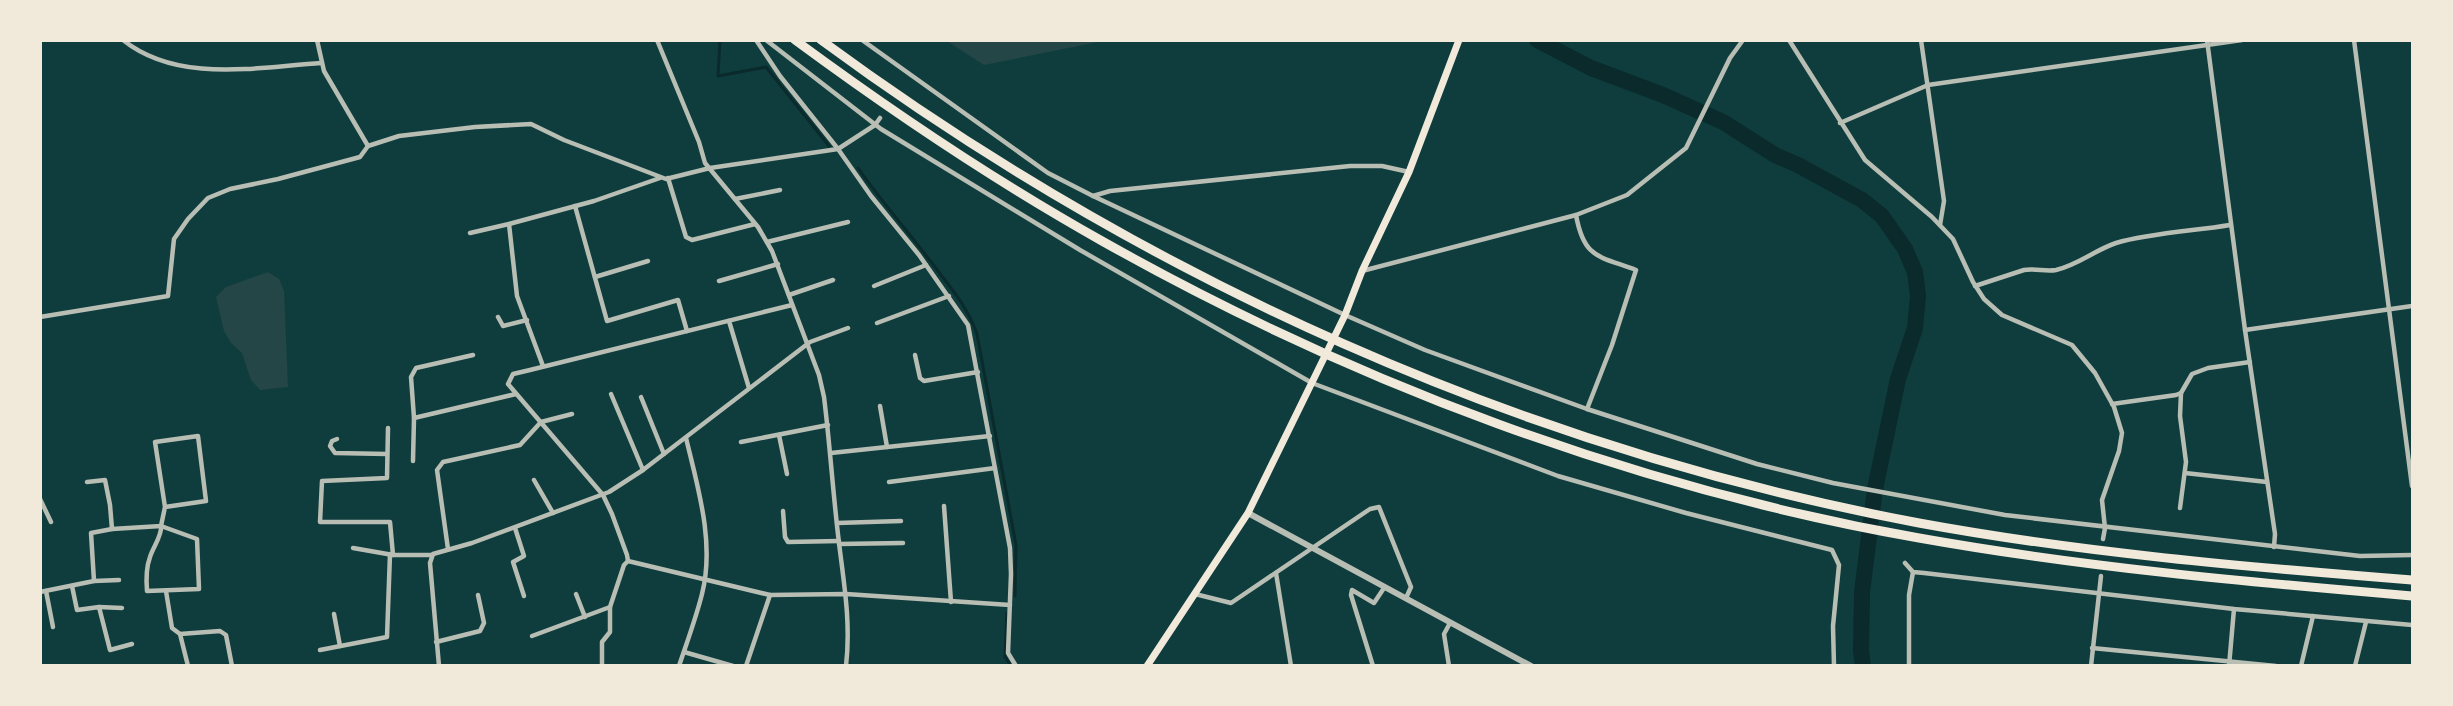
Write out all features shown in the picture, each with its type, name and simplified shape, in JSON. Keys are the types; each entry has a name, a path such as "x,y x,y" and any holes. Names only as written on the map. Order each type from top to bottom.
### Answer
{"highway":[{"path":"795,40 941,143 1033,201 1172,279 1335,357 1468,411 1600,458 1727,495 1916,537 2138,570 2412,596"},
{"path":"821,40 878,82 1040,188 1177,265 1341,343 1474,398 1603,442 1730,479 1917,522 2139,555 2412,580"}],"main road":[{"path":"1148,666 1248,513 1345,315 1362,271 1409,171 1459,40"}],"street":[{"path":"123,40 159,60 212,70 321,63"},
{"path":"317,40 321,63 337,96 361,130 368,146"},
{"path":"657,40 699,142 705,163 755,224 778,264 806,345 819,375 828,425 846,594 849,630 846,666"},
{"path":"756,40 780,76 926,265 968,325 1010,548 1008,653 1016,666"},
{"path":"765,40 874,125 1080,249 1312,383 1558,476 1686,513 1832,550 1839,565 1833,626 1834,666"},
{"path":"862,40 1048,173 1093,196 1345,315 1425,350 1587,409 1757,464 1833,483 2005,515 2360,556 2412,555"},
{"path":"1789,40 1858,151 1875,170 1940,225 1956,244 1975,286 1984,299 2002,315 2072,345 2095,373 2112,404 2122,433 2120,448 2102,500 2106,528 2103,539"},
{"path":"1921,40 1944,204 1940,225"},
{"path":"1840,123 1928,85 2207,43 2242,40"},
{"path":"2354,40 2412,486"},
{"path":"1362,271 1576,215 1609,204 1632,191 1682,152 1740,41"},
{"path":"2207,43 2274,547"},
{"path":"906,83 911,77"},
{"path":"470,232 575,206 660,178 710,168 838,149 874,125 880,118"},
{"path":"40,317 168,296 174,239 188,219 208,198 230,189 360,157 368,146 399,136 475,127 531,124 564,140 660,178"},
{"path":"1093,196 1110,191 1350,166 1382,166 1409,171"},
{"path":"668,178 686,237 692,240 755,224"},
{"path":"735,199 780,190"},
{"path":"575,206 607,321 678,300 687,331"},
{"path":"1576,215 1579,234 1591,252 1636,270 1612,345 1587,409"},
{"path":"767,242 848,222"},
{"path":"509,224 517,296 543,366"},
{"path":"1975,286 2033,268 2052,271 2065,268 2122,242 2230,225"},
{"path":"595,277 648,261"},
{"path":"719,281 778,264"},
{"path":"874,285 926,265"},
{"path":"789,295 833,280"},
{"path":"877,323 949,296"},
{"path":"628,561 603,495 508,384 513,374 792,305"},
{"path":"2245,330 2412,306"},
{"path":"498,317 503,326 527,320"},
{"path":"729,321 749,388"},
{"path":"353,548 391,555 431,555 515,528 603,495 643,470 806,345 848,328"},
{"path":"413,461 414,418 411,377 416,368 473,355"},
{"path":"915,355 920,378 924,381 978,372"},
{"path":"2180,508 2186,473 2181,393 2192,374 2208,368 2250,362"},
{"path":"2112,404 2181,393"},
{"path":"414,418 516,394"},
{"path":"611,394 643,470"},
{"path":"641,397 664,454"},
{"path":"880,406 887,447"},
{"path":"447,549 437,470 443,462 520,445 541,422 572,414"},
{"path":"741,442 828,425"},
{"path":"320,650 387,637 391,555 390,522 320,522 322,481 387,478 388,428"},
{"path":"779,435 787,474"},
{"path":"94,581 91,533 112,529 161,526 196,539 199,589 147,591 146,577 150,558 161,531 161,526 165,507 155,442 198,436 206,501 165,507"},
{"path":"831,453 990,436"},
{"path":"679,666 704,581 707,546 699,493 686,438"},
{"path":"337,439 332,441 330,446 335,453 387,454"},
{"path":"889,482 995,468"},
{"path":"2186,473 2267,482"},
{"path":"87,482 105,480 112,529"},
{"path":"534,480 553,513"},
{"path":"40,500 51,522"},
{"path":"944,506 951,602"},
{"path":"1196,594 1231,603 1370,508 1379,507 1411,587 1406,598"},
{"path":"783,512 785,537 788,542 903,543"},
{"path":"1248,513 1531,666"},
{"path":"40,519 48,515"},
{"path":"837,523 901,521"},
{"path":"515,528 524,556 513,562 524,596"},
{"path":"431,555 439,666"},
{"path":"628,561 770,595 846,594 1010,605"},
{"path":"602,666 602,642 610,632 610,607 624,565 628,561"},
{"path":"1905,563 1913,572 2234,609 2412,625"},
{"path":"1909,666 1909,595 1913,572"},
{"path":"1276,573 1291,666"},
{"path":"2091,666 2101,576"},
{"path":"53,627 43,592 94,581 119,580"},
{"path":"72,586 77,610 99,607 122,608"},
{"path":"1373,666 1351,595 1352,590 1374,603 1384,588"},
{"path":"166,591 172,628 180,634 188,666"},
{"path":"576,594 585,617"},
{"path":"436,642 480,631 484,623 478,595"},
{"path":"746,666 770,595"},
{"path":"99,607 110,650 132,644"},
{"path":"532,636 610,607"},
{"path":"2229,663 2234,609"},
{"path":"334,614 340,646"},
{"path":"2301,666 2313,616"},
{"path":"2355,666 2366,622"},
{"path":"1449,666 1444,634 1450,623"},
{"path":"180,634 220,631 226,635 232,666"},
{"path":"2092,648 2276,666"},
{"path":"684,652 733,666"}],"shaded area":[{"path":"947,41 1103,41 984,65"},
{"path":"268,272 279,279 284,291 288,387 260,390 251,380 242,353 231,343 224,331 216,297 226,287"}],"waterway":[{"path":"720,40 718,76 766,67 829,146"},
{"path":"1537,40 1591,68 1663,95 1723,122 1775,155 1862,200 1882,216 1905,249 1915,272 1918,296 1915,328 1898,379 1875,489 1862,592 1863,666"},
{"path":"858,168 957,296 977,334 1016,545 1015,596"},
{"path":"1007,613 1005,657 1011,666"}]}
